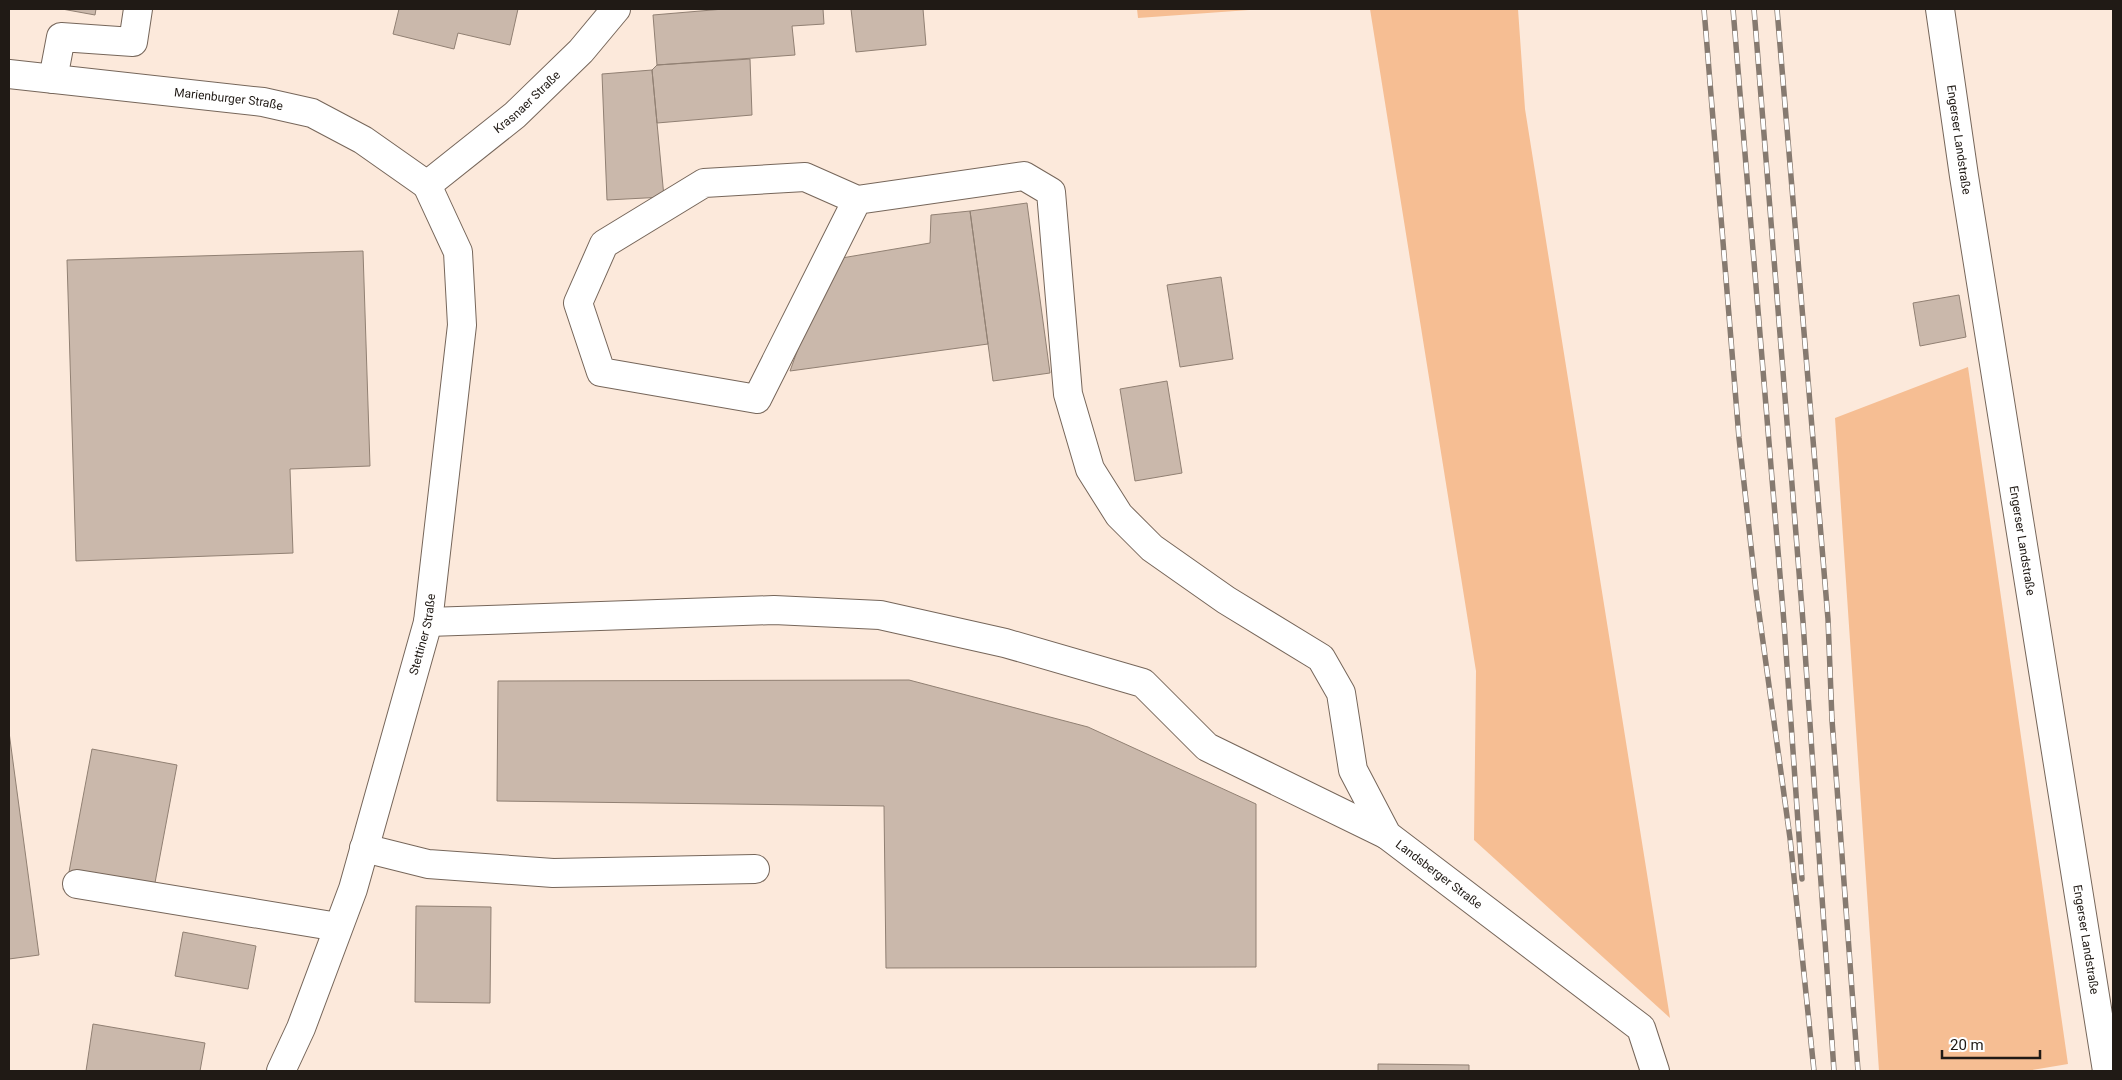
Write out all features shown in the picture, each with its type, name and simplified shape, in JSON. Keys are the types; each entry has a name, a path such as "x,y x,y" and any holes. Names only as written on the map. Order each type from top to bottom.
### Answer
{"street":[{"path":"53,79 61,37 133,42 138,9"},
{"name":"Krasnaer Straße","path":"427,185 515,115 581,51 616,9"},
{"name":"Engerser Landstraße","path":"1940,9 1965,186 2107,1071"},
{"name":"Marienburger Straße","path":"9,74 254,101 312,113 364,140 427,185"},
{"name":"Landsberger Straße","path":"857,200 1024,176 1050,192 1068,394 1090,469 1119,515 1152,548 1226,600 1260,619 1321,658 1341,693 1353,770 1387,835 1642,1028 1654,1071"},
{"path":"805,177 857,200 757,398 601,372 578,303 604,244 704,183 805,177"},
{"name":"Stettiner Straße","path":"281,1071 301,1028 353,889 428,622 462,325 458,252 427,185"},
{"path":"428,622 774,610 880,615 985,638 1143,682 1207,747 1387,835"},
{"path":"364,848 428,864 553,873 755,869"},
{"path":"77,884 338,927"}],"shaded area":[{"path":"1137,9 1263,9 1138,18"},
{"path":"1370,9 1518,9 1525,109 1670,1018 1474,840 1476,671"},
{"path":"1968,367 2068,1064 2026,1071 1879,1071 1835,418"}],"building":[{"path":"62,9 96,9 95,15"},
{"path":"399,9 518,9 510,45 458,33 454,49 393,34"},
{"path":"724,9 823,9 824,24 792,26 795,55 657,65 653,15"},
{"path":"851,9 923,9 926,45 856,52"},
{"path":"750,59 752,115 657,123 652,70 657,65"},
{"path":"652,70 664,197 607,200 602,74"},
{"path":"1027,203 1050,373 993,381 970,211"},
{"path":"970,211 988,344 790,371 830,260 930,243 931,215"},
{"path":"363,251 370,466 290,469 293,553 76,561 67,260"},
{"path":"1221,277 1233,359 1180,367 1167,285"},
{"path":"1959,295 1966,337 1920,346 1913,303"},
{"path":"1167,381 1182,473 1135,481 1120,389"},
{"path":"909,680 1088,727 1256,804 1256,967 886,968 884,806 497,801 498,681"},
{"path":"9,732 39,955 9,959"},
{"path":"92,749 177,765 154,888 69,872"},
{"path":"416,906 491,907 490,1003 415,1002"},
{"path":"183,932 256,946 248,989 175,976"},
{"path":"93,1024 205,1043 200,1071 86,1071"},
{"path":"1378,1064 1469,1065 1469,1071 1378,1071"}],"railway":[{"path":"1704,9 1739,438 1756,591 1790,838 1814,1071"},
{"path":"1733,9 1784,623 1802,879"},
{"path":"1754,9 1803,622 1834,1071"},
{"path":"1777,9 1828,619 1832,720 1858,1071"}]}
